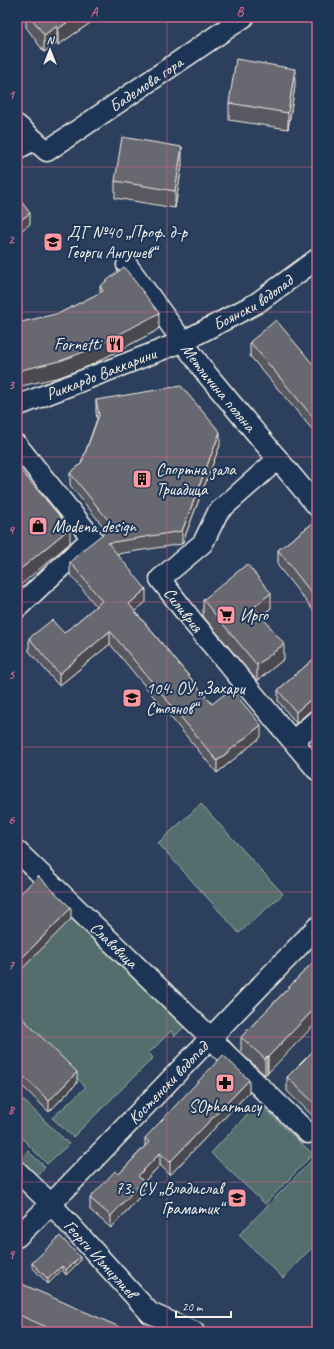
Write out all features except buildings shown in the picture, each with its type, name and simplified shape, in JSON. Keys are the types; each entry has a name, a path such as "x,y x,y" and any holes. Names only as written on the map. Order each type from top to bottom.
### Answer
{"street":[{"name":"Бадемова гора","path":"17,149 41,145 244,17"},
{"path":"17,125 41,145"},
{"name":"Боянски водопад","path":"184,341 257,303 317,259"},
{"name":"Метличина поляна","path":"127,265 206,372 317,506"},
{"name":"Риккардо Ваккарини","path":"17,406 184,341"},
{"path":"17,445 92,538 17,608"},
{"name":"Силиврия","path":"278,460 218,512 203,543 160,579 193,622 317,770"},
{"path":"293,741 317,720"},
{"name":"Славовица","path":"17,852 308,1133"},
{"name":"Костенски водопад","path":"17,1237 51,1204 317,928"},
{"name":"Георги Измирлиев","path":"17,1171 51,1204 150,1313 194,1332"}],"green space":[{"path":"201,804 283,894 239,933 158,843"},
{"path":"77,912 187,1024 175,1036 171,1031 149,1053 153,1058 73,1137 52,1118 86,1087 17,1021 17,974"},
{"path":"17,1094 69,1144 47,1164 17,1133"},
{"path":"258,1103 313,1154 265,1204 211,1153"},
{"path":"28,1151 45,1167 37,1176 24,1164 23,1156"},
{"path":"317,1155 317,1242 283,1278 239,1235"}],"place":[{"name":"ДГ №40 „Проф. д-р Георги Ангушев“","path":"53,242"},
{"name":"Fornetti","path":"115,344"},
{"name":"Спортна зала Триадица","path":"142,479"},
{"name":"Modena design","path":"38,526"},
{"name":"Ирго","path":"226,615"},
{"name":"104. ОУ „Захари Стоянов“","path":"132,698"},
{"name":"SOpharmacy","path":"225,1083"},
{"name":"73. СУ „Владислав Граматик“","path":"237,1198"}]}
